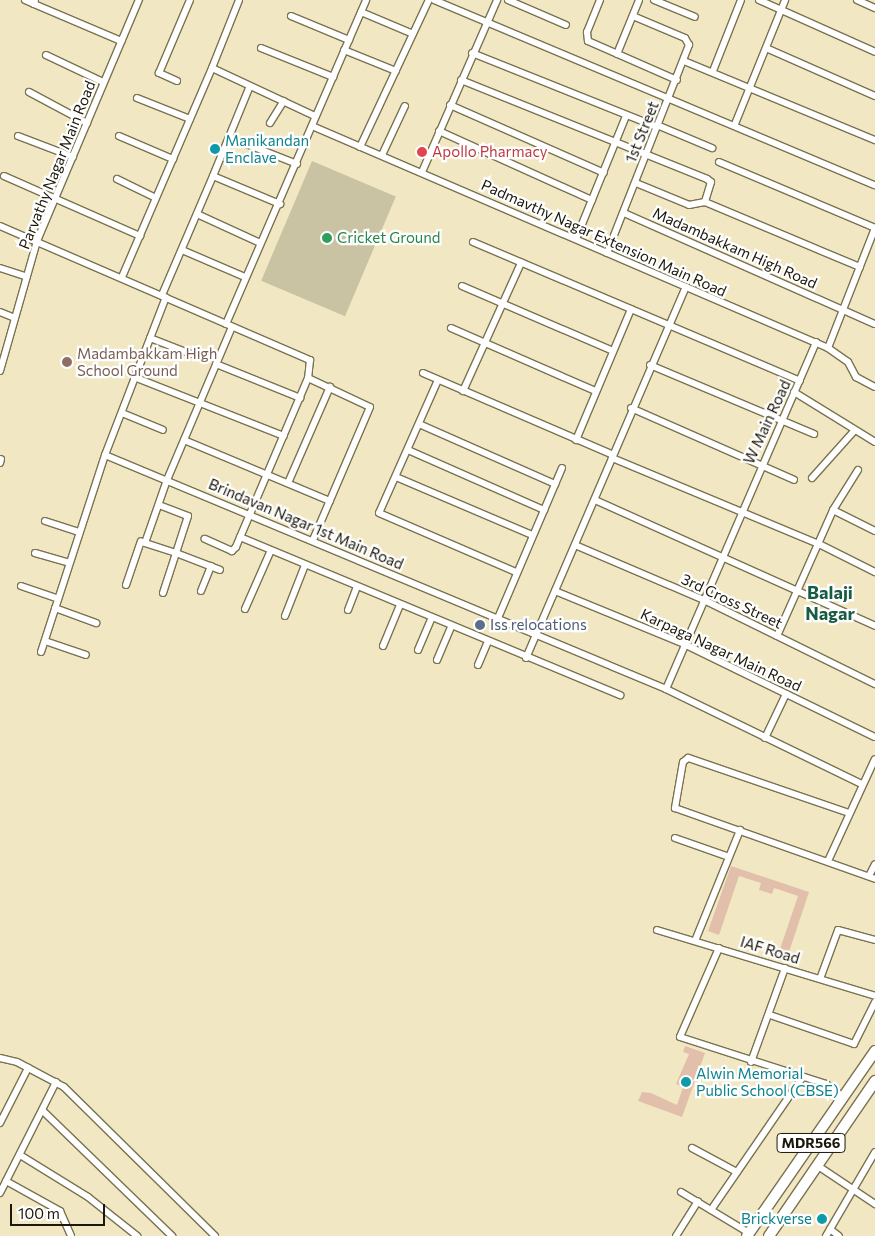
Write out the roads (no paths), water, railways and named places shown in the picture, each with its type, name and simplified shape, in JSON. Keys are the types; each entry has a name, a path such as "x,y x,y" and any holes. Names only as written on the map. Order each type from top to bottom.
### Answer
{"main road":[{"name":"MDR566","path":"748,1234 875,1051"},
{"name":"MDR566","path":"769,1236 875,1082"}],"street":[{"path":"25,0 35,2 122,40"},
{"name":"Parvathy Nagar Main Road","path":"0,371 2,355 15,318 37,241 139,0"},
{"path":"178,81 159,73 190,0"},
{"path":"122,277 212,68 239,0"},
{"path":"126,585 140,541 159,505 167,480 216,364 244,277 280,204 366,0"},
{"path":"360,146 429,0"},
{"path":"434,0 735,124 875,185"},
{"path":"422,172 472,53 497,0"},
{"path":"508,0 566,25"},
{"path":"600,0 586,39 677,80"},
{"path":"617,54 640,0"},
{"path":"654,0 695,17"},
{"path":"713,71 741,0"},
{"path":"759,0 875,52"},
{"path":"735,124 785,0"},
{"path":"857,0 875,8"},
{"path":"361,12 414,34"},
{"path":"291,16 349,40"},
{"path":"633,16 687,40 684,60 750,85 875,140"},
{"path":"261,48 333,77"},
{"path":"766,48 875,96"},
{"path":"344,50 396,71"},
{"path":"472,53 626,116 712,148"},
{"path":"46,55 103,82"},
{"name":"1st Street","path":"624,213 684,60"},
{"path":"212,68 316,116"},
{"path":"461,80 711,182 705,202"},
{"path":"41,652 105,455 182,250 231,138 250,86"},
{"path":"29,92 87,123"},
{"path":"137,98 190,119"},
{"path":"270,123 284,101"},
{"path":"450,105 604,172"},
{"path":"382,155 405,106"},
{"path":"576,239 626,116"},
{"name":"Padmavthy Nagar Extension Main Road","path":"312,126 816,342 848,362 856,377 875,387"},
{"path":"439,131 592,200"},
{"path":"18,136 73,156"},
{"path":"119,136 173,159"},
{"path":"231,138 297,164"},
{"path":"719,162 875,228 828,348"},
{"path":"4,176 140,236"},
{"path":"214,176 280,204"},
{"path":"117,179 156,198"},
{"path":"636,183 689,205 705,202 860,267"},
{"path":"607,253 624,213"},
{"name":"Madambakkam High Road","path":"624,213 875,324"},
{"path":"197,214 260,242"},
{"path":"0,226 122,277 229,326 310,360 308,378 300,398 240,537 232,551 205,539"},
{"path":"474,242 800,381"},
{"path":"182,250 244,277"},
{"path":"463,391 521,263"},
{"path":"0,268 27,277"},
{"path":"462,286 613,350"},
{"path":"526,658 535,633 595,500 631,408 667,324 686,287"},
{"path":"576,440 631,309"},
{"path":"0,312 15,318"},
{"path":"451,328 595,391"},
{"path":"150,338 191,354"},
{"name":"W Main Road","path":"666,689 760,466 816,342"},
{"path":"216,364 300,398"},
{"path":"650,366 814,434"},
{"path":"423,374 819,544 875,572"},
{"path":"134,377 284,436"},
{"path":"308,378 370,406 313,540"},
{"path":"438,380 396,477 378,513 516,572"},
{"path":"288,483 330,387"},
{"path":"794,392 875,442"},
{"path":"631,408 794,480"},
{"path":"122,413 163,430"},
{"path":"419,424 555,484"},
{"path":"812,478 855,430"},
{"path":"184,440 330,500"},
{"path":"408,450 544,510"},
{"name":"Brindavan Nagar 1st Main Road","path":"105,455 313,540 666,689 862,784"},
{"path":"498,618 562,468"},
{"path":"777,636 833,510 858,470"},
{"path":"396,477 532,535"},
{"path":"595,500 724,555 875,626"},
{"path":"159,505 188,516 163,593"},
{"path":"833,510 875,531"},
{"path":"45,520 79,532"},
{"path":"240,537 431,619 620,695"},
{"path":"140,541 220,570"},
{"name":"3rd Cross Street","path":"575,545 704,600 875,684"},
{"path":"245,610 271,550"},
{"path":"35,553 69,564"},
{"path":"285,616 305,565"},
{"path":"202,591 211,566"},
{"path":"21,586 58,599"},
{"path":"348,610 357,587"},
{"name":"Karpaga Nagar Main Road","path":"555,591 684,644 875,737"},
{"path":"383,646 400,605"},
{"path":"55,608 96,623"},
{"path":"418,650 431,619"},
{"path":"437,660 451,627"},
{"path":"45,641 86,655"},
{"path":"478,665 488,642"},
{"path":"765,738 786,694"},
{"path":"848,813 685,758 676,810 740,830 872,878 875,864"},
{"path":"828,862 848,813 875,759"},
{"path":"696,942 740,830"},
{"path":"675,838 729,857"},
{"name":"IAF Road","path":"656,930 875,996"},
{"path":"820,979 838,930 875,940"},
{"path":"718,948 680,1037 801,1079 826,1084 843,1096"},
{"path":"751,1062 786,968"},
{"path":"770,1015 854,1044 875,1002"},
{"path":"0,1058 28,1068 56,1082 215,1236"},
{"path":"0,1123 28,1068"},
{"path":"712,1210 801,1079"},
{"path":"0,1193 56,1082"},
{"path":"43,1111 172,1236"},
{"path":"692,1148 738,1172"},
{"path":"826,1236 875,1152"},
{"path":"20,1155 88,1197 137,1236"},
{"path":"818,1166 875,1204"},
{"path":"6,1180 60,1211 71,1236"},
{"path":"681,1192 748,1234"},
{"path":"676,1236 698,1201"},
{"path":"830,1229 839,1236"}],"place":[{"name":"Manikandan Enclave","path":"215,149"},
{"name":"Apollo Pharmacy","path":"422,152"},
{"name":"Cricket Ground","path":"327,238"},
{"name":"Madambakkam High School Ground","path":"67,362"},
{"name":"Iss relocations","path":"480,625"},
{"name":"Alwin Memorial Public School (CBSE)","path":"686,1082"},
{"name":"Brickverse","path":"822,1219"}],"district":[{"name":"Balaji Nagar","path":"830,603"}]}
